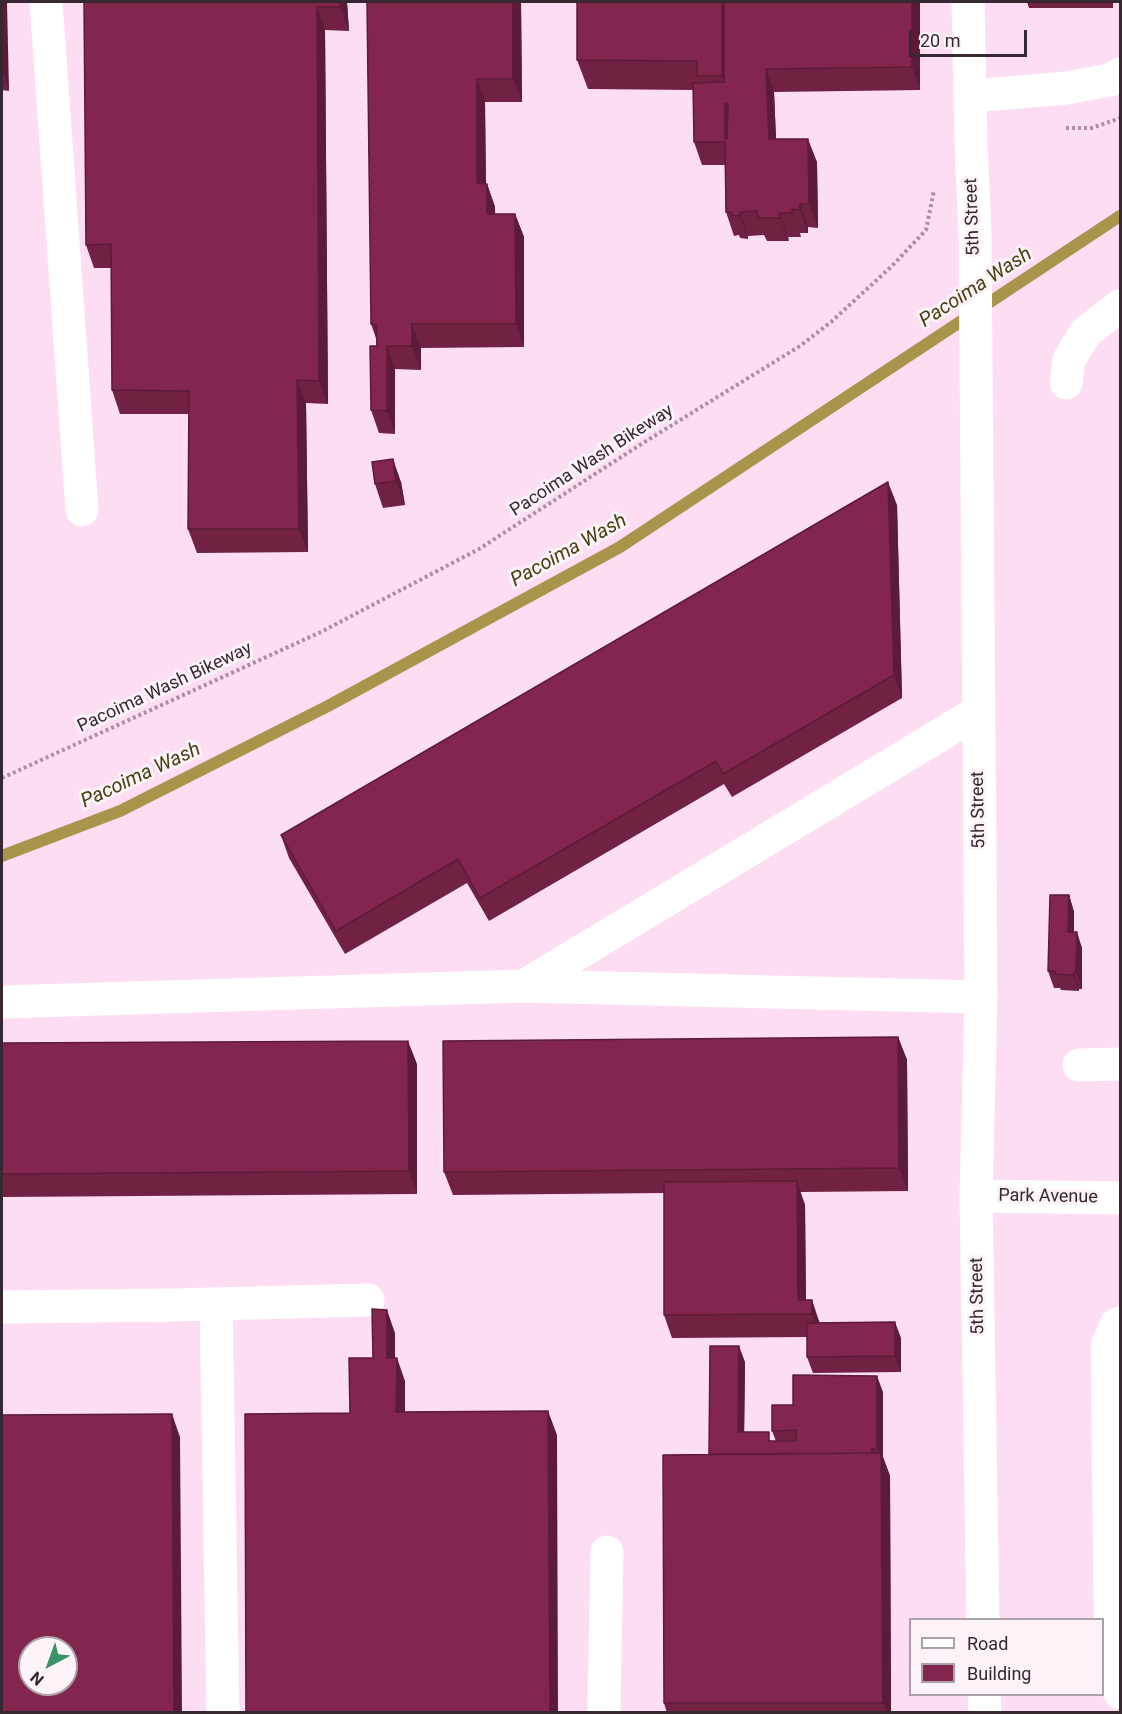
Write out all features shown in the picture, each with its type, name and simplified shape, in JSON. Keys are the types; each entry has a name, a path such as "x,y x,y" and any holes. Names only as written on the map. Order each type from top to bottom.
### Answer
{"street":[{"path":"46,2 82,510"},
{"name":"5th Street","path":"968,2 969,96 975,232 981,997 976,1196 983,1618"},
{"path":"969,96 1066,88 1110,80 1120,74"},
{"path":"1066,383 1069,360 1085,333 1120,306"},
{"path":"524,986 978,712"},
{"path":"2,1002 524,986 981,997"},
{"path":"1078,1065 1120,1064"},
{"name":"Park Avenue","path":"976,1196 1120,1198"},
{"path":"2,1307 368,1300"},
{"path":"216,1304 223,1713"},
{"path":"1120,1323 1116,1325 1107,1346 1111,1672 1120,1693"},
{"path":"604,1713 607,1552"},
{"path":"984,1696 985,1713"}],"path":[{"path":"1062,128 1092,128 1120,118"},
{"name":"Pacoima Wash Bikeway","path":"2,778 321,632 479,549 643,443 800,346 831,322 892,266 926,230 934,189"}],"building":[{"path":"84,2 340,2 340,7 317,7 319,381 297,380 299,529 188,529 189,391 112,390 111,244 86,245"},
{"path":"367,2 513,2 513,79 477,79 477,183 487,184 487,214 515,214 516,324 412,324 412,346 387,346 387,411 371,410 370,346 377,346 376,325 371,324"},
{"path":"577,2 722,2 722,76 697,76 697,61 577,60"},
{"path":"724,2 912,2 912,67 766,69 769,139 808,139 809,204 800,204 800,210 792,209 793,213 779,213 780,218 758,218 757,211 740,212 740,216 726,212 725,142 694,142 693,83 724,82","holes":["725,104 728,104 727,138 725,139"]},
{"path":"393,459 396,481 375,484 372,462"},
{"path":"888,482 894,675 723,774 716,761 480,898 458,859 336,931 281,835"},
{"path":"1050,895 1069,895 1068,932 1077,932 1076,972 1073,975 1055,974 1055,971 1048,971"},
{"path":"898,1037 899,1168 444,1172 443,1041"},
{"path":"408,1041 409,1171 2,1174 2,1043"},
{"path":"797,1181 798,1300 812,1300 812,1314 664,1315 664,1182"},
{"path":"372,1309 387,1310 387,1358 397,1358 396,1412 548,1411 550,1713 246,1713 245,1414 350,1413 349,1358 373,1358"},
{"path":"895,1322 895,1356 807,1357 807,1323"},
{"path":"710,1346 739,1346 738,1432 769,1432 769,1441 796,1441 796,1430 772,1431 772,1405 793,1405 793,1375 877,1376 877,1448 872,1449 872,1453 709,1454"},
{"path":"172,1414 174,1713 2,1713 2,1415"},
{"path":"881,1453 883,1703 664,1703 663,1455"}],"waterway":[{"name":"Pacoima Wash","path":"2,856 120,811 328,706 620,547 1120,216"}]}
